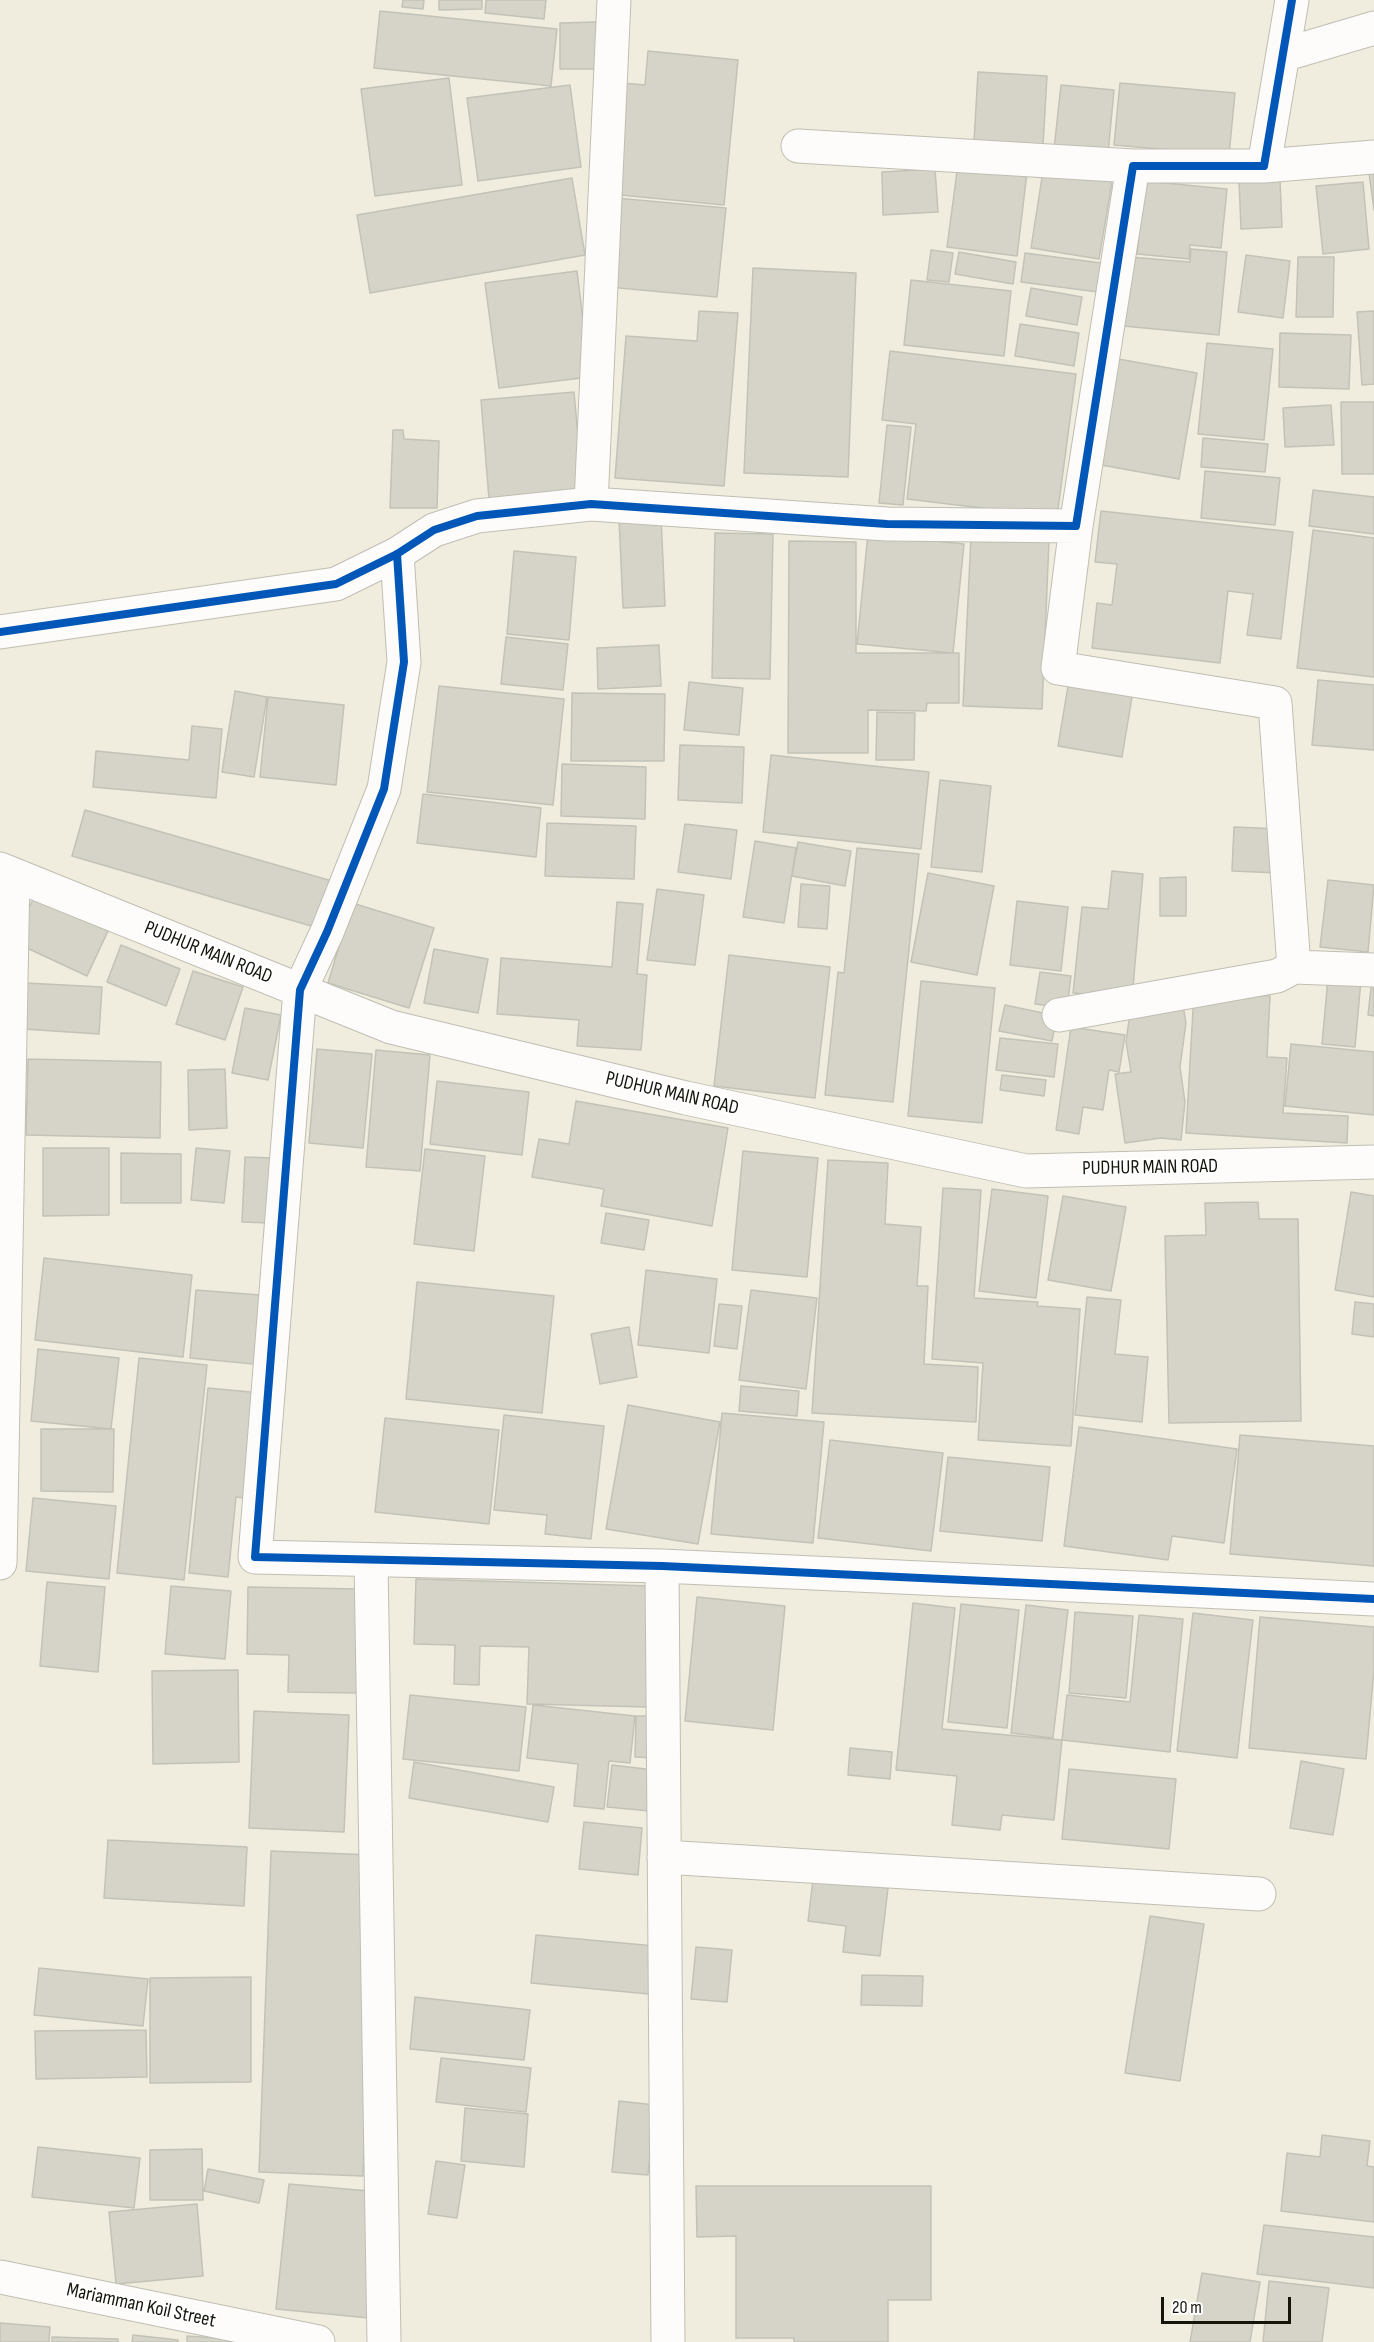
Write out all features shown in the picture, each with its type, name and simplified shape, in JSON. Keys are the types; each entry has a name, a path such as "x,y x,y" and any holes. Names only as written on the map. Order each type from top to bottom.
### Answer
{"street":[{"path":"591,504 614,0"},
{"path":"1264,166 1292,0"},
{"path":"1283,55 1374,28"},
{"path":"798,146 1133,166 1264,166 1374,157"},
{"path":"1133,166 1076,526 1058,668 1275,703 1294,967"},
{"path":"0,632 336,584 397,554 434,530 477,516 591,504 887,524 1076,526"},
{"path":"397,554 404,662 384,789 336,910 300,990 255,1557 662,1566 1374,1599"},
{"path":"0,1563 6,872"},
{"name":"PUDHUR MAIN ROAD","path":"6,872 402,1029 686,1098 1026,1171 1374,1162"},
{"path":"1059,1015 1277,976 1294,967 1374,970"},
{"path":"371,1561 384,2342"},
{"path":"662,1566 668,2342"},
{"path":"664,1857 1259,1894"},
{"name":"Mariamman Koil Street","path":"0,2277 318,2342"}],"building":[{"path":"403,0 424,0 423,9 402,7"},
{"path":"439,0 482,0 482,9 439,10"},
{"path":"486,0 546,0 544,19 485,13"},
{"path":"380,11 557,29 551,86 374,68"},
{"path":"596,22 596,69 560,69 560,23"},
{"path":"648,51 738,60 724,205 610,194 621,83 645,85"},
{"path":"978,72 1047,76 1043,146 974,142"},
{"path":"449,78 462,185 375,196 361,89"},
{"path":"1120,83 1235,93 1229,155 1114,145"},
{"path":"570,85 581,167 478,181 467,98"},
{"path":"1061,85 1114,90 1108,154 1054,149"},
{"path":"958,164 1027,173 1017,256 947,247"},
{"path":"935,169 938,212 883,215 882,172"},
{"path":"1043,171 1112,182 1099,259 1031,248"},
{"path":"1369,173 1374,173 1374,210"},
{"path":"572,178 585,255 370,293 357,215"},
{"path":"1280,180 1282,227 1241,229 1239,181"},
{"path":"1144,181 1227,189 1221,248 1190,245 1189,259 1137,254"},
{"path":"1363,182 1369,249 1323,254 1316,186"},
{"path":"616,198 726,208 717,297 608,287"},
{"path":"1191,249 1227,252 1219,335 1123,326 1129,257 1190,262"},
{"path":"931,250 953,253 949,282 927,280"},
{"path":"959,252 1016,262 1013,284 955,274"},
{"path":"1025,253 1101,263 1098,292 1021,282"},
{"path":"1246,255 1290,261 1283,318 1238,312"},
{"path":"1298,257 1334,257 1333,317 1296,317"},
{"path":"753,268 856,273 848,477 744,473"},
{"path":"577,271 590,377 499,388 485,283"},
{"path":"911,280 1011,291 1004,356 904,345"},
{"path":"1031,288 1082,297 1077,325 1026,316"},
{"path":"699,311 738,313 724,486 615,478 626,336 697,341"},
{"path":"1374,311 1374,384 1362,385 1357,312"},
{"path":"1020,324 1079,333 1074,366 1015,356"},
{"path":"1280,333 1351,335 1349,389 1279,387"},
{"path":"1207,343 1273,349 1264,440 1198,434"},
{"path":"890,351 1076,374 1057,517 907,499 916,424 882,420"},
{"path":"1107,357 1197,373 1179,479 1090,463"},
{"path":"574,392 583,492 489,499 481,400"},
{"path":"1341,402 1374,402 1374,474 1342,474"},
{"path":"1331,405 1334,445 1285,447 1283,408"},
{"path":"887,425 911,427 903,505 879,503"},
{"path":"393,430 403,430 404,439 439,441 437,508 390,508"},
{"path":"1203,438 1268,444 1265,472 1201,467"},
{"path":"1205,471 1280,478 1275,525 1201,518"},
{"path":"1313,490 1374,497 1374,534 1309,526"},
{"path":"1101,511 1293,532 1281,639 1247,635 1253,594 1228,591 1220,663 1092,648 1097,603 1112,605 1117,564 1095,562"},
{"path":"661,516 665,606 623,608 619,518"},
{"path":"1313,530 1374,538 1374,677 1297,668"},
{"path":"715,533 773,534 770,679 712,678"},
{"path":"868,534 964,544 953,653 857,644"},
{"path":"971,536 1049,540 1042,709 963,706"},
{"path":"789,541 856,542 856,653 959,653 959,703 927,703 926,711 868,710 868,753 788,753"},
{"path":"514,551 576,557 569,640 507,634"},
{"path":"506,637 568,644 563,690 501,684"},
{"path":"659,645 661,686 598,689 597,648"},
{"path":"1070,674 1134,685 1122,757 1058,746"},
{"path":"1318,680 1374,685 1374,750 1312,745"},
{"path":"689,682 743,688 739,735 684,730"},
{"path":"439,686 564,699 553,805 427,792"},
{"path":"235,691 267,697 254,777 222,772"},
{"path":"572,693 665,694 664,761 571,761"},
{"path":"268,697 344,705 336,785 260,777"},
{"path":"877,712 915,713 914,760 876,760"},
{"path":"192,726 222,729 216,798 93,787 96,751 189,760"},
{"path":"680,745 744,747 742,803 678,800"},
{"path":"771,755 929,772 921,849 763,832"},
{"path":"562,764 646,767 645,819 561,816"},
{"path":"940,780 991,786 982,872 931,867"},
{"path":"423,794 541,808 536,857 417,843"},
{"path":"85,810 332,881 318,928 72,856"},
{"path":"547,823 636,826 634,879 545,876"},
{"path":"685,824 737,830 731,879 678,872"},
{"path":"1234,827 1281,829 1280,873 1232,871"},
{"path":"755,841 796,848 784,923 743,917"},
{"path":"798,842 851,851 845,886 792,876"},
{"path":"857,848 919,854 893,1102 825,1095 838,972 844,973"},
{"path":"1112,871 1143,874 1132,998 1073,993 1082,907 1108,909"},
{"path":"928,873 994,886 977,975 911,962"},
{"path":"1186,877 1186,916 1160,916 1160,878"},
{"path":"1328,880 1374,885 1368,952 1320,947"},
{"path":"801,884 830,886 827,929 798,927"},
{"path":"657,889 704,895 695,965 647,960"},
{"path":"34,897 108,931 87,976 14,942"},
{"path":"1017,901 1068,907 1061,971 1010,965"},
{"path":"617,902 643,904 637,974 647,975 641,1050 577,1046 579,1020 497,1014 501,958 612,967"},
{"path":"352,903 434,928 409,1008 328,983"},
{"path":"121,945 180,969 166,1006 107,982"},
{"path":"434,949 488,959 478,1013 424,1003"},
{"path":"729,955 830,967 815,1098 714,1086"},
{"path":"193,971 243,987 225,1040 176,1024"},
{"path":"1040,972 1071,976 1067,1008 1035,1004"},
{"path":"1328,978 1361,980 1355,1047 1322,1044"},
{"path":"921,981 995,988 982,1123 908,1116"},
{"path":"26,983 102,987 99,1034 23,1029"},
{"path":"1371,988 1374,988 1374,1016 1368,1015"},
{"path":"1194,992 1270,996 1267,1057 1287,1058 1283,1113 1348,1116 1347,1143 1186,1133"},
{"path":"1005,1005 1057,1016 1052,1041 999,1031"},
{"path":"1183,1005 1186,1023 1180,1067 1185,1102 1181,1140 1161,1138 1125,1143 1115,1074 1131,1072 1126,1042 1130,1013"},
{"path":"245,1008 281,1015 268,1080 232,1073"},
{"path":"1071,1027 1125,1035 1119,1072 1109,1070 1103,1110 1083,1107 1079,1134 1056,1130"},
{"path":"1000,1038 1058,1044 1054,1077 996,1070"},
{"path":"1291,1044 1374,1052 1374,1115 1285,1106"},
{"path":"317,1049 372,1054 363,1148 309,1143"},
{"path":"376,1050 430,1055 420,1171 366,1167"},
{"path":"28,1059 161,1062 160,1138 26,1135"},
{"path":"225,1069 227,1128 189,1130 188,1070"},
{"path":"1002,1075 1046,1080 1044,1096 1000,1090"},
{"path":"437,1081 529,1092 522,1155 430,1144"},
{"path":"576,1101 728,1128 712,1226 601,1206 604,1189 532,1177 539,1139 569,1144"},
{"path":"43,1148 109,1148 109,1215 43,1216"},
{"path":"196,1148 230,1151 224,1203 191,1200"},
{"path":"425,1149 485,1156 474,1251 414,1244"},
{"path":"743,1151 818,1158 807,1277 732,1270"},
{"path":"121,1153 181,1154 181,1203 121,1203"},
{"path":"245,1157 272,1158 270,1223 242,1222"},
{"path":"828,1160 888,1163 885,1224 921,1227 917,1286 928,1286 924,1364 978,1367 976,1422 812,1413"},
{"path":"943,1188 981,1190 974,1298 1038,1302 1037,1306 1080,1309 1071,1446 978,1440 983,1363 932,1359"},
{"path":"992,1189 1048,1196 1036,1298 979,1291"},
{"path":"1351,1192 1374,1196 1374,1297 1335,1290"},
{"path":"1063,1196 1126,1207 1111,1291 1048,1280"},
{"path":"1258,1202 1259,1219 1298,1219 1301,1421 1169,1423 1165,1236 1206,1235 1205,1203"},
{"path":"606,1213 649,1220 644,1250 601,1243"},
{"path":"44,1258 192,1275 183,1357 35,1340"},
{"path":"646,1270 717,1279 709,1353 638,1345"},
{"path":"417,1282 554,1296 542,1413 406,1399"},
{"path":"196,1290 260,1295 254,1364 190,1358"},
{"path":"751,1290 817,1298 806,1389 739,1380"},
{"path":"1087,1297 1121,1300 1115,1354 1148,1357 1142,1422 1075,1415"},
{"path":"1355,1302 1374,1304 1374,1337 1352,1334"},
{"path":"719,1304 742,1306 737,1349 714,1346"},
{"path":"629,1327 637,1377 600,1384 591,1334"},
{"path":"38,1349 119,1358 111,1429 31,1421"},
{"path":"139,1358 207,1365 184,1580 117,1573"},
{"path":"741,1386 799,1391 797,1416 739,1411"},
{"path":"208,1388 261,1393 250,1499 236,1497 228,1577 189,1573"},
{"path":"628,1405 720,1422 698,1544 606,1529"},
{"path":"722,1413 824,1422 813,1543 711,1534"},
{"path":"504,1415 604,1426 591,1539 545,1534 547,1515 494,1510"},
{"path":"385,1418 499,1430 489,1524 375,1512"},
{"path":"1079,1427 1237,1449 1224,1543 1172,1536 1168,1560 1064,1546"},
{"path":"41,1429 114,1429 113,1492 41,1491"},
{"path":"1240,1435 1374,1446 1374,1566 1230,1554"},
{"path":"830,1440 943,1453 931,1551 818,1538"},
{"path":"948,1457 1050,1467 1042,1541 940,1531"},
{"path":"33,1498 116,1506 109,1579 26,1571"},
{"path":"416,1579 651,1586 648,1707 527,1704 529,1647 480,1646 479,1685 454,1684 455,1645 414,1644"},
{"path":"47,1582 105,1587 98,1672 40,1666"},
{"path":"171,1586 231,1591 225,1659 165,1654"},
{"path":"248,1587 359,1589 357,1693 288,1692 289,1655 247,1654"},
{"path":"697,1597 785,1606 773,1730 685,1721"},
{"path":"913,1603 955,1608 942,1729 1062,1740 1054,1820 1002,1815 1000,1830 952,1825 957,1776 896,1770"},
{"path":"961,1604 1019,1610 1007,1728 948,1722"},
{"path":"1026,1605 1068,1610 1053,1738 1011,1733"},
{"path":"1075,1612 1133,1616 1126,1698 1069,1693"},
{"path":"1193,1613 1253,1620 1237,1758 1177,1751"},
{"path":"1139,1615 1183,1619 1170,1752 1062,1740 1067,1695 1130,1702"},
{"path":"1260,1617 1374,1627 1374,1670 1366,1759 1249,1748"},
{"path":"238,1670 239,1762 153,1764 152,1671"},
{"path":"410,1695 526,1707 519,1771 403,1759"},
{"path":"533,1705 635,1716 630,1763 609,1761 604,1809 574,1806 578,1764 527,1758"},
{"path":"254,1711 349,1715 344,1832 249,1828"},
{"path":"636,1716 655,1716 654,1758 635,1757"},
{"path":"850,1748 892,1752 890,1779 848,1775"},
{"path":"1301,1761 1344,1769 1333,1835 1290,1828"},
{"path":"414,1762 554,1787 548,1822 409,1798"},
{"path":"612,1765 654,1770 650,1811 607,1807"},
{"path":"1069,1769 1176,1779 1169,1849 1062,1839"},
{"path":"584,1822 642,1828 638,1875 579,1869"},
{"path":"108,1840 247,1847 244,1906 104,1898"},
{"path":"271,1851 374,1855 363,2176 259,2172"},
{"path":"813,1880 888,1888 880,1956 843,1952 846,1926 808,1921"},
{"path":"1150,1916 1204,1924 1180,2081 1125,2073"},
{"path":"536,1935 655,1946 649,1994 531,1983"},
{"path":"696,1947 732,1950 727,2002 691,1999"},
{"path":"39,1968 148,1979 143,2026 34,2015"},
{"path":"862,1975 923,1976 922,2006 861,2005"},
{"path":"251,1977 251,2082 150,2083 150,1978"},
{"path":"415,1997 530,2010 524,2060 410,2049"},
{"path":"146,2030 147,2077 36,2079 35,2031"},
{"path":"441,2058 531,2068 526,2112 436,2102"},
{"path":"619,2101 655,2105 648,2175 612,2172"},
{"path":"465,2108 528,2114 524,2167 461,2161"},
{"path":"1322,2135 1370,2141 1367,2166 1374,2167 1374,2222 1281,2211 1287,2153 1320,2157"},
{"path":"38,2147 140,2158 134,2208 32,2197"},
{"path":"202,2149 203,2200 150,2200 150,2150"},
{"path":"436,2161 465,2165 457,2218 428,2214"},
{"path":"208,2169 264,2180 259,2203 204,2191"},
{"path":"289,2184 381,2192 369,2318 276,2309"},
{"path":"696,2186 931,2186 931,2300 888,2300 888,2342 794,2342 794,2338 736,2338 736,2236 697,2237"},
{"path":"197,2204 203,2276 116,2284 109,2212"},
{"path":"1264,2225 1374,2237 1374,2288 1257,2274"},
{"path":"1202,2273 1260,2282 1250,2342 1190,2342"},
{"path":"1269,2281 1329,2288 1322,2342 1263,2342"},
{"path":"0,2323 50,2327 49,2342 0,2342"},
{"path":"133,2335 178,2340 178,2342 132,2342"},
{"path":"187,2336 271,2342 187,2342"},
{"path":"52,2337 118,2339 118,2342 52,2342"}],"cycle path":[{"path":"0,632 336,584 397,554 434,530 477,516 591,504 887,524 1076,526 1133,166 1264,166 1292,0"},
{"path":"397,554 404,662 384,789 327,932 300,990 255,1557 662,1566 1374,1599"}]}
